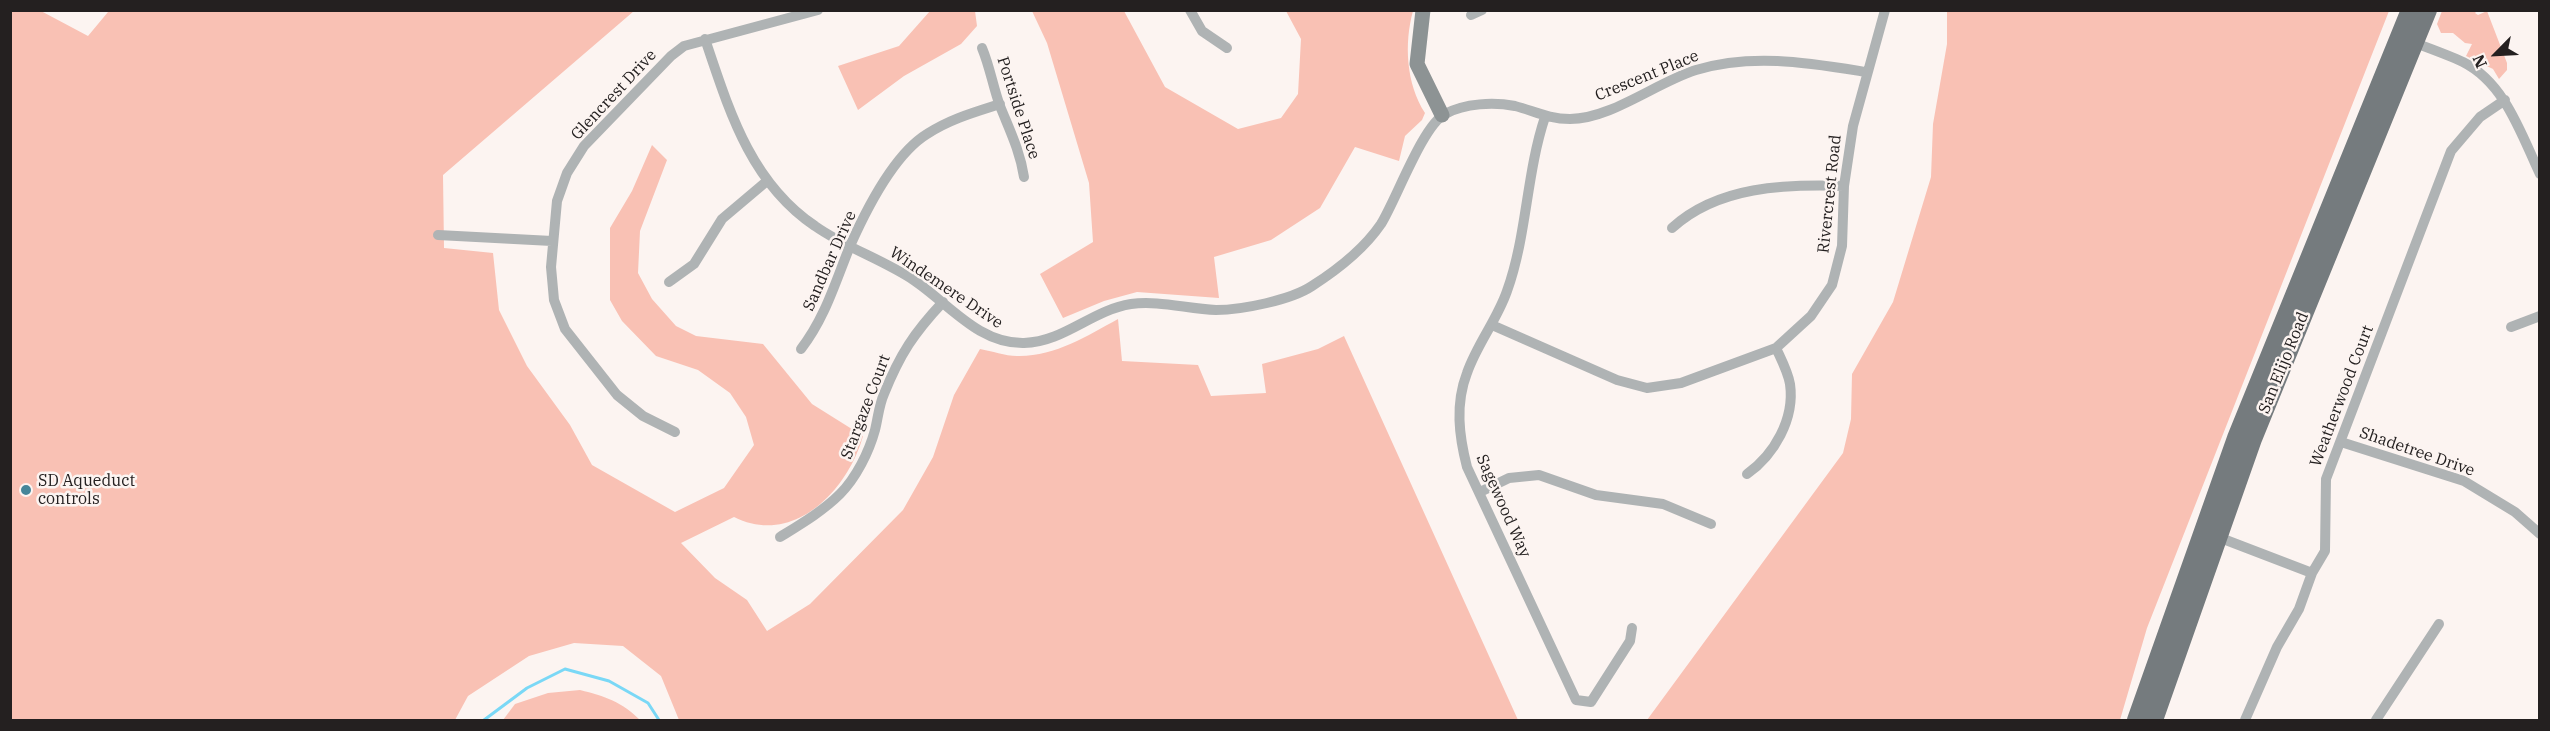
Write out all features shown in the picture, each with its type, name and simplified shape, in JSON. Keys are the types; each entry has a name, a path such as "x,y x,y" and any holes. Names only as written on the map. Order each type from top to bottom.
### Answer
{"main road":[{"name":"San Elijo Road","path":"2136,720 2236,438 2410,10"},
{"name":"San Elijo Road","path":"2154,720 2253,439 2428,10"}],"street":[{"name":"Glencrest Drive","path":"675,432 643,416 617,395 565,329 554,300 552,241 557,201 567,173 584,146 671,56 684,46 818,10"},
{"path":"1190,10 1202,31 1227,48"},
{"path":"1423,10 1418,64 1442,115"},
{"path":"1471,15 1482,10"},
{"name":"Rivercrest Road","path":"1492,325 1617,380 1647,388 1681,383 1776,348 1811,316 1832,285 1842,246 1844,186 1852,126 1866,72 1880,36 1885,10"},
{"name":"Windemere Drive","path":"705,39 733,120 747,150 767,181 789,205 816,227 915,281 973,327 998,341 1026,343 1057,337 1097,315 1131,304 1219,310 1266,303 1308,289 1346,262 1380,226 1426,138 1442,115"},
{"path":"2415,43 2464,63 2484,78 2505,100 2540,174"},
{"name":"Portside Place","path":"982,48 990,66 1000,104 1020,153 1024,177"},
{"name":"Crescent Place","path":"1442,115 1476,104 1514,106 1545,117 1575,119 1596,113 1695,70 1739,61 1791,60 1866,72"},
{"name":"Weatherwood Court","path":"2245,720 2277,647 2299,609 2312,573 2325,551 2326,479 2451,151 2480,117 2505,100"},
{"name":"Sandbar Drive","path":"801,350 817,328 850,246 882,185 902,156 926,134 957,118 1000,104"},
{"name":"Sagewood Way","path":"1545,117 1534,149 1508,291 1467,373 1459,406 1460,439 1467,467 1576,700 1591,702 1630,641 1632,628"},
{"path":"669,282 694,264 722,219 767,181"},
{"path":"1672,228 1689,212 1715,201 1752,191 1796,185 1844,186"},
{"path":"438,235 552,241"},
{"name":"Stargaze Court","path":"780,537 814,515 841,493 859,468 875,432 883,397 897,364 914,333 943,302"},
{"path":"2511,327 2540,316"},
{"path":"1746,474 1762,464 1778,440 1788,414 1790,383 1776,348"},
{"name":"Shadetree Drive","path":"2341,442 2464,481 2515,512 2540,534"},
{"path":"1480,492 1509,478 1539,475 1596,495 1663,504 1711,524"},
{"path":"2218,537 2312,573"},
{"path":"2376,720 2439,624"}],"shaded area":[{"path":"10,11 41,11 88,36 108,12 634,11 443,175 444,248 493,253 499,310 527,366 570,425 592,465 675,512 724,488 754,445 746,417 730,393 698,370 656,356 622,321 610,300 610,228 632,191 652,145 667,160 640,231 638,273 652,299 676,326 696,336 763,344 812,404 863,436 856,456 845,476 815,508 797,519 777,525 756,524 734,517 681,543 715,578 747,600 767,631 810,604 903,510 933,457 954,395 980,349 1012,356 1044,353 1070,344 1118,319 1122,361 1198,365 1211,396 1266,393 1262,364 1318,349 1344,336 1518,720 679,720 661,676 623,646 574,643 529,656 468,696 455,720 11,720"},
{"path":"930,11 975,11 977,26 961,44 904,76 858,110 838,66 899,46"},
{"path":"1032,11 1124,11 1165,87 1238,129 1281,118 1298,94 1301,39 1286,11 1413,11 1408,36 1408,63 1414,89 1425,113 1422,120 1405,136 1399,161 1355,147 1320,208 1271,240 1214,257 1219,298 1137,292 1104,301 1063,318 1040,274 1093,242 1089,183 1047,43"},
{"path":"1947,11 2389,11 2147,628 2120,720 1647,720 1843,453 1851,419 1852,374 1893,302 1931,177 1933,124 1947,44"},
{"path":"2442,11 2477,11 2475,13 2478,15 2487,11 2507,63 2507,70 2499,79 2493,69 2466,56 2472,44 2465,43 2453,33 2441,33 2437,24"},
{"path":"580,690 613,700 640,720 503,720 515,704 548,693"}],"waterway":[{"path":"484,720 527,688 565,669 609,681 648,703 659,720"}],"place":[{"name":"SD Aqueduct controls","path":"26,490"}]}
